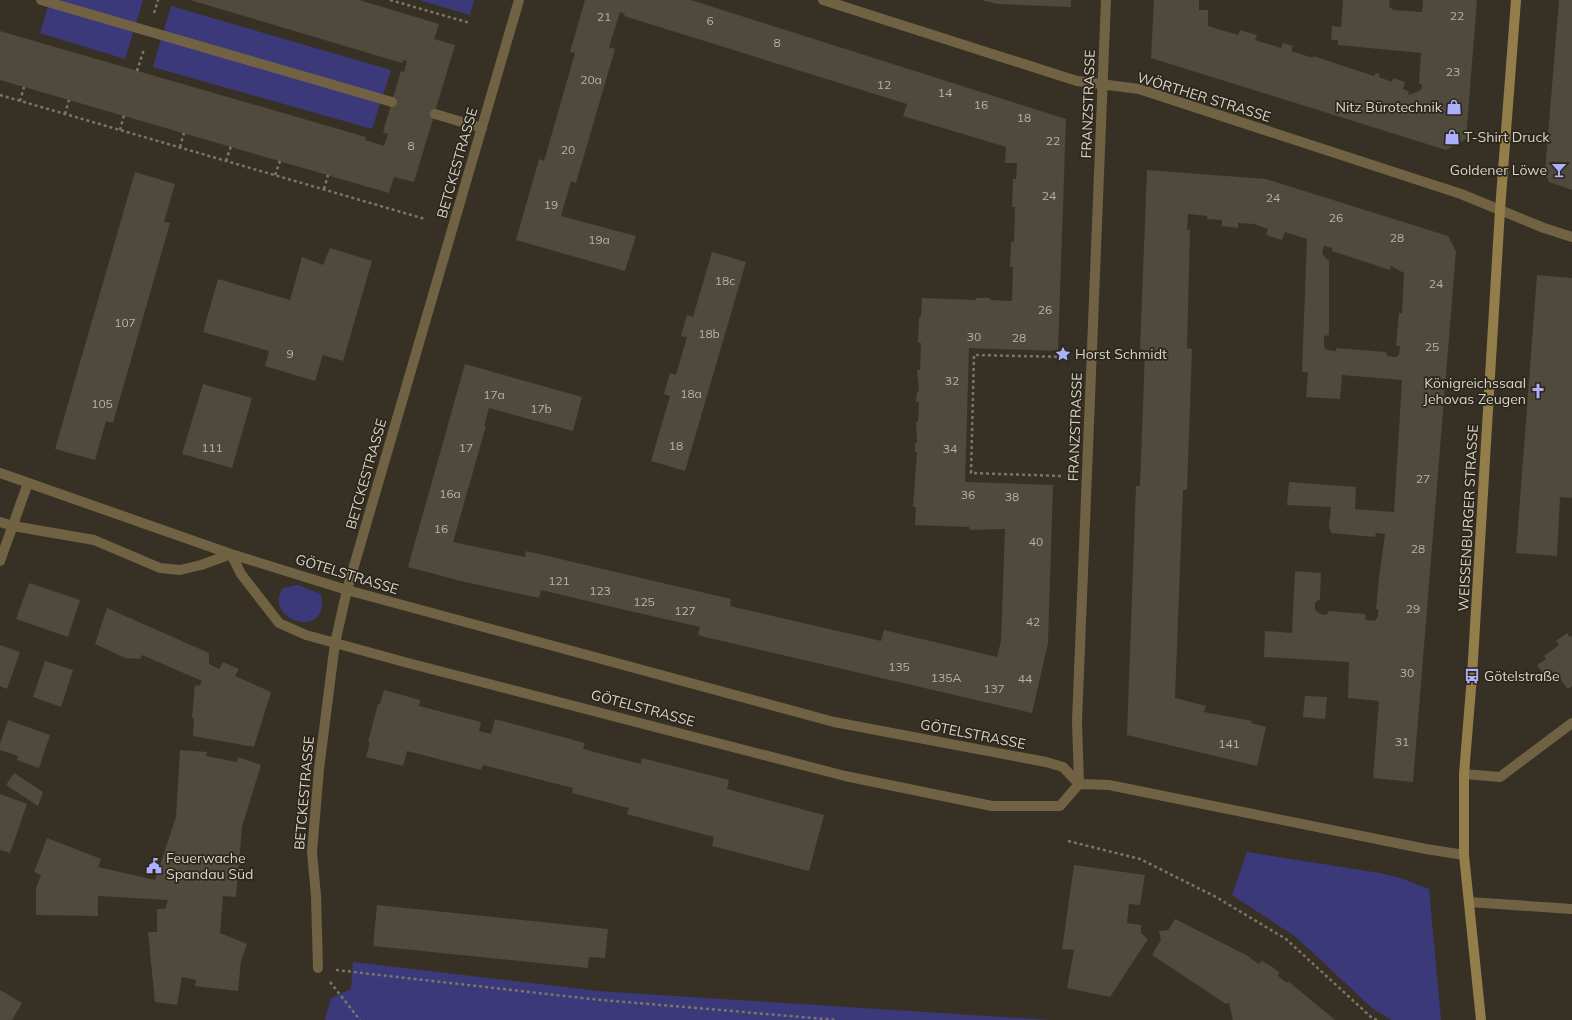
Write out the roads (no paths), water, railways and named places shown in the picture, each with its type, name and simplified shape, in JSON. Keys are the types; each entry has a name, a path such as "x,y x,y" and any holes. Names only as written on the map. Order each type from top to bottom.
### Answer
{"street":[{"path":"41,0 392,102"},
{"name":"BETCKESTRASSE","path":"318,968 316,896 312,852 319,769 335,643 347,590 519,0"},
{"name":"WÖRTHER STRASSE","path":"823,0 1077,81 1139,88 1468,197 1572,237"},
{"name":"FRANZSTRASSE","path":"1079,784 1077,721 1106,0"},
{"name":"WEISSENBURGER STRASSE","path":"1464,774 1473,668 1500,210 1516,0"},
{"path":"435,114 482,128"},
{"name":"GÖTELSTRASSE","path":"0,473 231,554 347,590 834,722 1063,766 1079,784 1060,806 992,806 845,776 335,643 306,635 279,623 241,574 231,554"},
{"path":"0,561 28,483"},
{"path":"0,522 13,526 94,540 160,568 180,570 201,565 231,554"},
{"path":"1481,1020 1464,854 1464,774 1500,777 1572,723"},
{"path":"1079,784 1109,785 1426,849 1464,854"},
{"path":"1470,902 1572,909"}],"place":[{"name":"Nitz Bürotechnik","path":"1454,107"},
{"name":"T-Shirt Druck","path":"1452,137"},
{"name":"Goldener Löwe","path":"1559,170"},
{"name":"Horst Schmidt","path":"1063,354"},
{"name":"Königreichssaal Jehovas Zeugen","path":"1538,391"},
{"name":"Götelstraße","path":"1472,676"},
{"name":"Feuerwache Spandau Süd","path":"154,866"}]}
